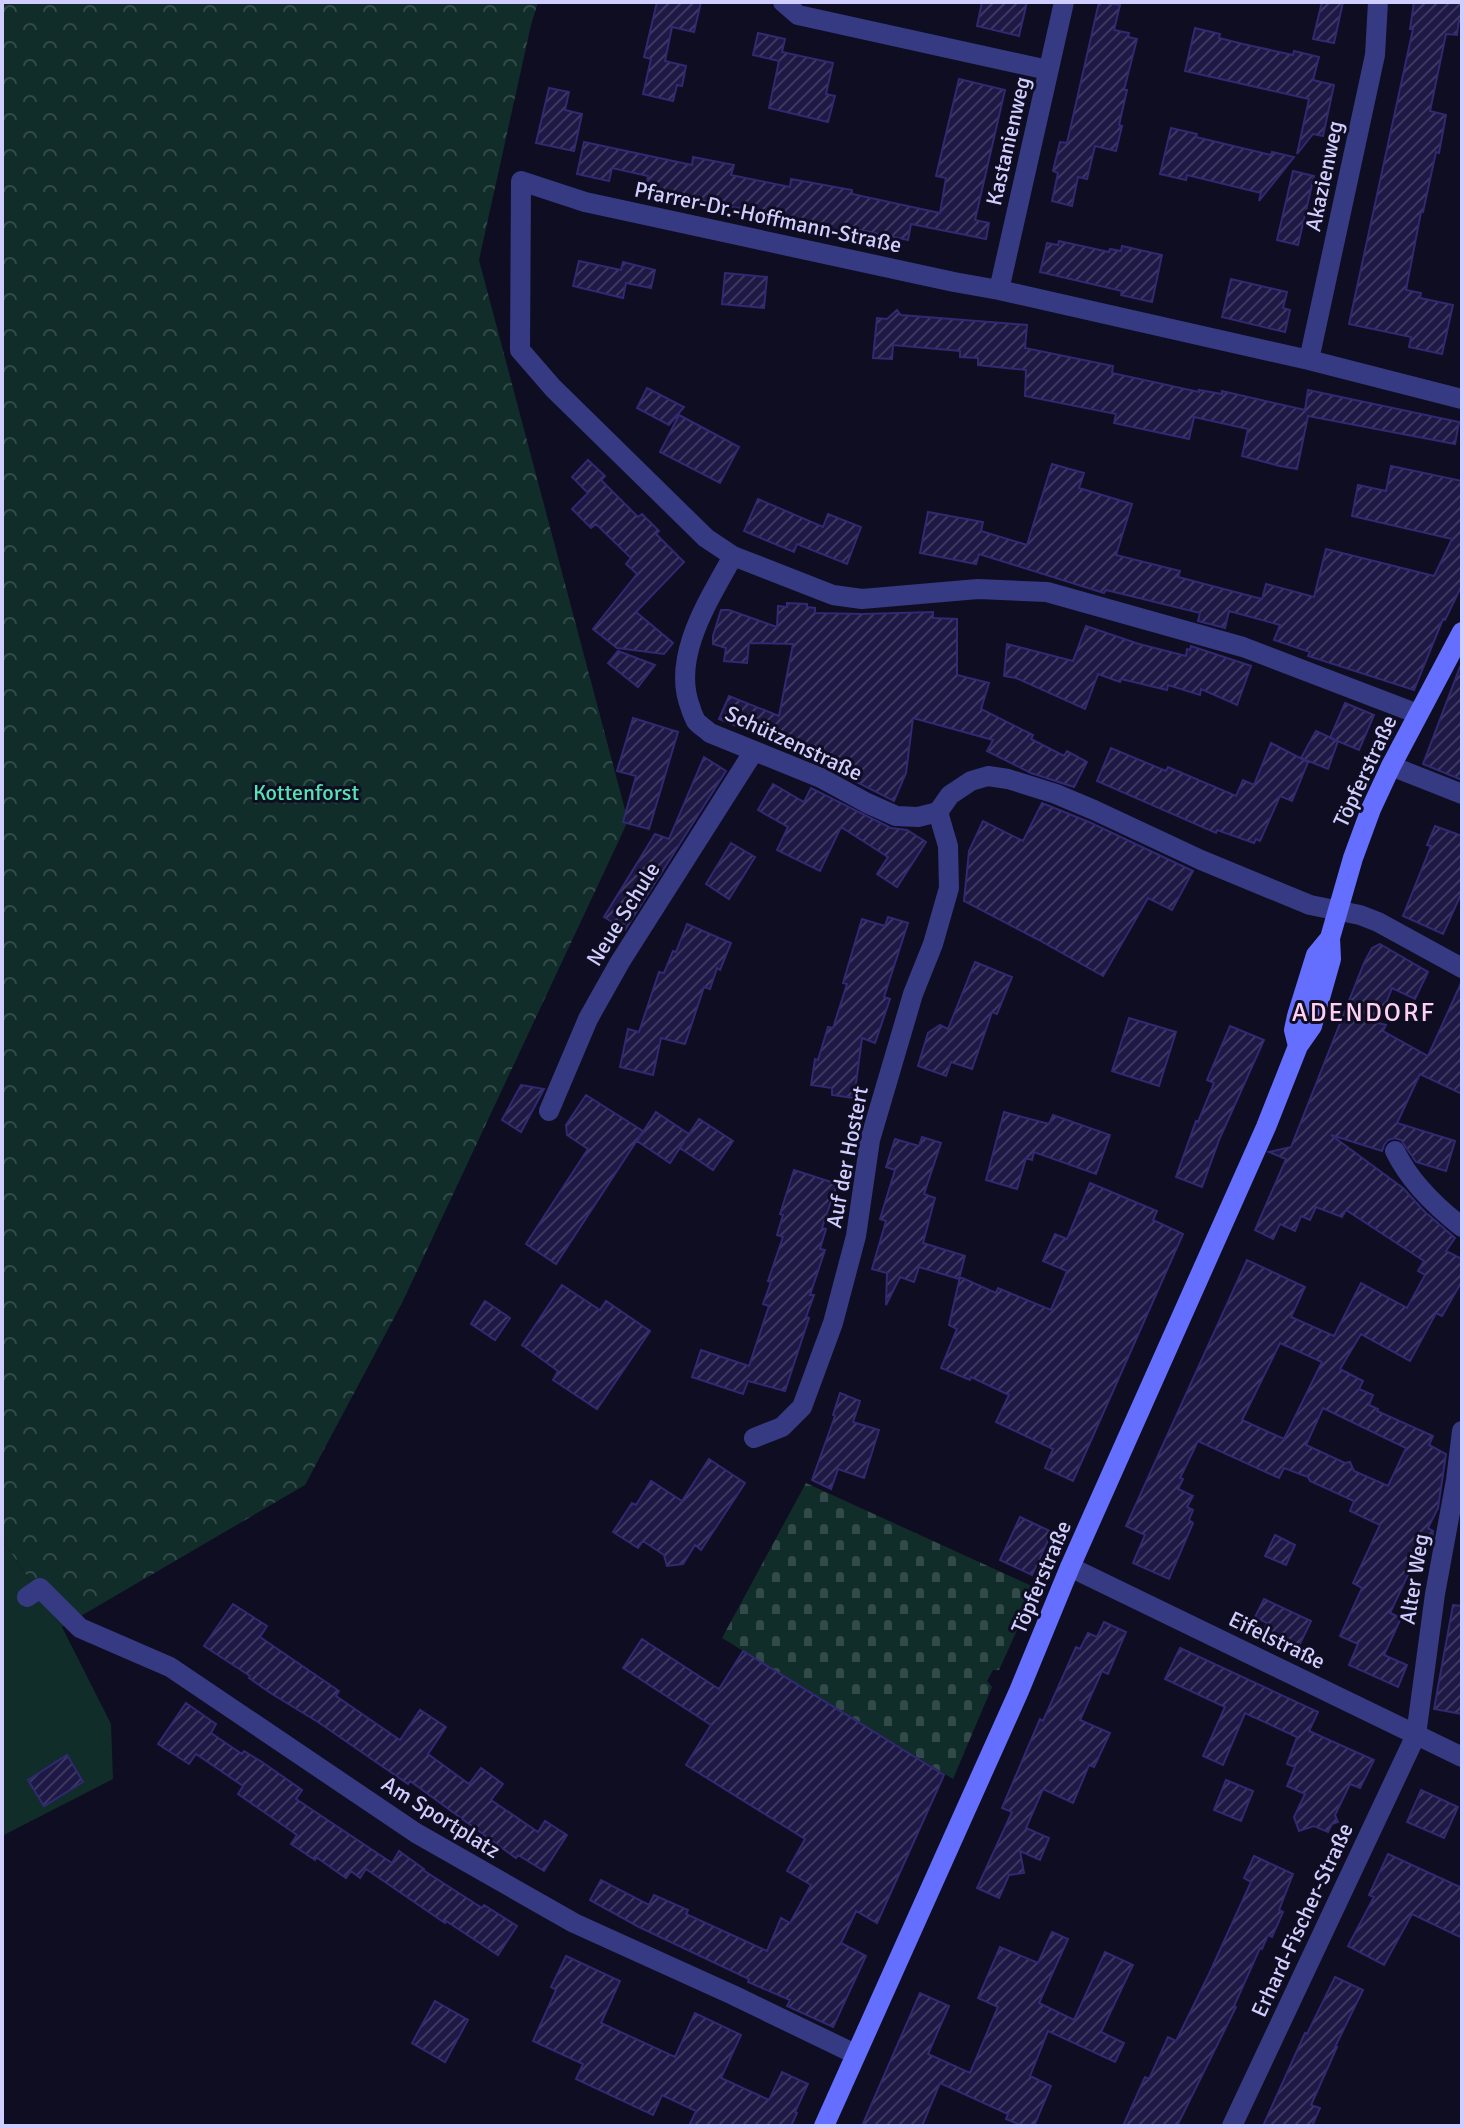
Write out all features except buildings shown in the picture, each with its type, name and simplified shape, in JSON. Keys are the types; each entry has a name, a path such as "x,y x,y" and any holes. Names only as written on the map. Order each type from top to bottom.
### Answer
{"main road":[{"name":"Töpferstraße","path":"824,2126 1266,1127 1298,1046 1294,1030 1316,955 1330,938 1371,809 1462,632"}],"street":[{"path":"783,2 798,15 1048,70"},
{"name":"Kastanienweg","path":"999,290 1064,2"},
{"name":"Akazienweg","path":"1309,360 1375,55 1378,2"},
{"name":"Pfarrer-Dr.-Hoffmann-Straße","path":"733,556 706,538 553,388 520,350 521,181 585,202 999,290 1309,360 1462,399"},
{"path":"733,556 833,595 862,599 978,589 1047,592 1243,647 1418,714"},
{"name":"Schützenstraße","path":"733,556 706,605 688,650 683,682 695,720 710,733 821,778 896,816 918,817 938,812"},
{"name":"Neue Schule","path":"549,1111 588,1019 613,973 754,751"},
{"path":"1391,766 1462,794"},
{"path":"938,812 950,795 971,781 988,776 1008,779 1056,794 1201,860 1310,905 1360,915 1378,922 1462,968"},
{"name":"Auf der Hostert","path":"754,1438 782,1427 802,1407 833,1323 856,1236 870,1140 909,1006 933,944 949,888 948,846 938,812"},
{"path":"1395,1151 1403,1168 1428,1197 1462,1227"},
{"name":"Alter Weg","path":"1416,1735 1462,1431"},
{"name":"Eifelstraße","path":"1070,1567 1462,1757"},
{"name":"Am Sportplatz","path":"27,1597 40,1588 80,1628 170,1667 416,1833 574,1923 855,2054"},
{"name":"Erhard-Fischer-Straße","path":"1232,2126 1416,1735"}],"green space":[{"name":"Kottenforst","path":"2,2 538,2 479,260 628,821 402,1303 305,1485 62,1627 2,1540"},
{"path":"806,1483 1036,1588 999,1670 993,1670 987,1681 992,1687 953,1779 722,1638"},
{"path":"2,1540 62,1627 111,1724 113,1779 2,1836"}],"district":[{"name":"ADENDORF","path":"1364,1013"}]}
